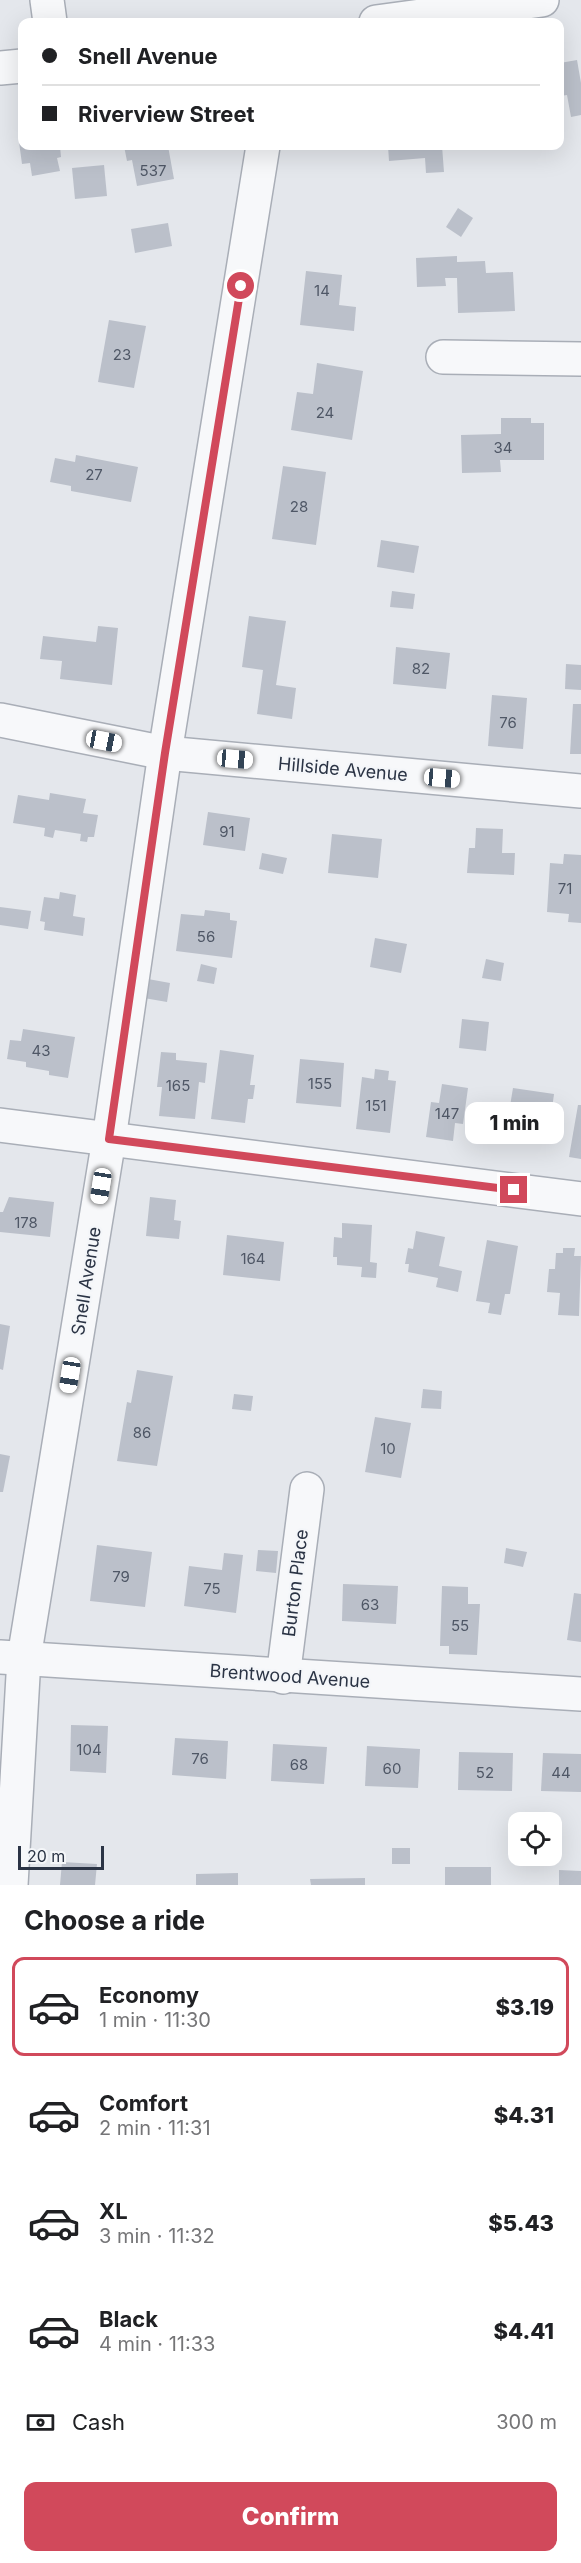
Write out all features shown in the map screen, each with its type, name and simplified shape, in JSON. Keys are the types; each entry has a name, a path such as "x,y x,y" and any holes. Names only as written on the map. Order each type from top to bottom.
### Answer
{"street":[{"path":"46,0 49,18"},
{"path":"406,18 542,0"},
{"path":"0,68 18,66"},
{"name":"Snell Avenue","path":"11,1885 12,1657 109,1139 165,753 262,150"},
{"path":"443,357 581,359"},
{"name":"Hillside Avenue","path":"0,720 165,753 581,791"},
{"path":"0,1125 581,1199"},
{"name":"Burton Place","path":"283,1677 308,1489"},
{"name":"Brentwood Avenue","path":"12,1657 283,1677 581,1694"}],"building":[{"path":"577,60 581,83 581,115 571,117 567,95 564,95 564,62"},
{"path":"20,150 60,150 61,157 57,158 60,171 32,176 30,163 22,164"},
{"path":"125,150 169,150 174,179 137,186 132,160 127,161"},
{"path":"388,150 442,150 444,172 426,173 425,158 389,161"},
{"path":"104,165 107,196 75,199 72,168"},
{"path":"458,208 473,218 461,237 446,227"},
{"path":"168,223 172,246 135,253 131,229"},
{"path":"457,256 457,262 485,261 486,273 513,272 515,311 458,313 457,278 445,278 446,286 417,287 416,258"},
{"path":"306,271 342,275 339,305 356,307 354,331 300,325"},
{"path":"109,320 146,326 134,388 98,382"},
{"path":"317,363 363,371 352,440 291,430 297,392 313,394"},
{"path":"501,418 531,418 531,423 544,423 544,460 500,460 501,472 462,473 461,435 501,434"},
{"path":"76,455 138,467 131,502 71,491 71,486 50,482 55,458 75,462"},
{"path":"283,466 326,472 316,545 272,539"},
{"path":"381,540 419,546 414,573 377,567"},
{"path":"392,591 415,594 413,609 390,607"},
{"path":"249,616 286,621 276,685 296,688 292,719 257,714 263,670 242,667"},
{"path":"98,626 118,628 112,685 60,679 62,661 40,659 43,636 96,642"},
{"path":"396,647 450,653 446,689 393,684"},
{"path":"566,664 581,665 581,690 565,689"},
{"path":"492,695 527,698 523,749 488,746"},
{"path":"573,704 581,704 581,754 570,754"},
{"path":"50,793 86,799 83,813 98,815 94,837 88,837 87,842 80,841 81,834 55,830 53,838 44,836 45,828 13,823 18,795 49,800"},
{"path":"208,812 250,818 245,851 203,845"},
{"path":"476,828 503,829 502,853 515,853 514,875 467,873 469,848 475,848"},
{"path":"332,834 382,839 378,878 328,873"},
{"path":"262,853 287,858 283,874 259,869"},
{"path":"564,854 581,855 581,923 568,922 569,914 547,912 550,863 563,864"},
{"path":"60,892 76,895 73,916 85,918 83,936 44,930 45,922 40,921 44,897 59,899"},
{"path":"0,907 31,911 28,929 0,925"},
{"path":"205,910 230,913 230,920 237,921 232,958 176,951 181,914 204,916"},
{"path":"375,938 407,944 401,973 370,967"},
{"path":"486,959 504,963 501,981 482,978"},
{"path":"201,964 217,968 214,984 197,981"},
{"path":"148,979 170,983 167,1002 144,998"},
{"path":"462,1019 489,1022 486,1051 459,1048"},
{"path":"23,1029 75,1037 68,1078 49,1075 49,1071 26,1067 26,1062 7,1059 10,1040 21,1041"},
{"path":"220,1050 254,1055 250,1085 255,1085 253,1099 248,1099 245,1123 211,1119"},
{"path":"161,1052 176,1053 176,1060 207,1063 205,1083 199,1082 195,1119 159,1116 162,1087 157,1087"},
{"path":"300,1059 344,1063 341,1107 296,1103"},
{"path":"375,1069 389,1071 388,1080 396,1081 390,1133 356,1129 362,1077 374,1079"},
{"path":"442,1084 468,1088 463,1124 455,1123 453,1141 426,1137 431,1102 439,1103"},
{"path":"513,1088 554,1094 549,1131 507,1124"},
{"path":"578,1105 581,1105 581,1159 569,1157"},
{"path":"9,1197 54,1202 50,1237 0,1232 0,1212 3,1212"},
{"path":"150,1197 176,1200 174,1220 181,1221 179,1239 146,1236"},
{"path":"342,1223 372,1225 370,1262 377,1263 376,1278 361,1277 362,1267 337,1265 337,1257 333,1257 334,1237 342,1238"},
{"path":"416,1231 445,1237 439,1266 462,1271 458,1292 436,1287 438,1278 408,1272 409,1264 405,1264 408,1248 413,1249"},
{"path":"227,1235 284,1242 280,1281 223,1275"},
{"path":"487,1240 518,1246 510,1294 505,1294 501,1315 488,1313 490,1303 476,1301"},
{"path":"563,1248 575,1248 574,1256 581,1256 579,1316 558,1315 560,1293 547,1292 549,1269 555,1269 556,1253 563,1253"},
{"path":"0,1324 10,1326 3,1370 0,1369"},
{"path":"137,1370 173,1376 157,1466 117,1461 127,1402 131,1403"},
{"path":"423,1389 442,1391 441,1409 421,1408"},
{"path":"234,1394 253,1396 251,1411 232,1409"},
{"path":"375,1417 411,1423 401,1478 365,1472"},
{"path":"0,1454 10,1456 3,1492 0,1492"},
{"path":"97,1545 152,1552 145,1607 90,1601"},
{"path":"506,1548 527,1552 523,1567 504,1563"},
{"path":"258,1550 278,1551 276,1573 256,1571"},
{"path":"224,1553 243,1555 236,1613 184,1606 189,1566 222,1570"},
{"path":"343,1584 398,1586 396,1624 342,1621"},
{"path":"442,1586 468,1587 468,1604 480,1604 477,1655 449,1654 449,1646 440,1646"},
{"path":"574,1593 581,1594 581,1642 567,1640"},
{"path":"71,1725 108,1726 106,1773 70,1771"},
{"path":"175,1738 228,1741 226,1779 172,1775"},
{"path":"273,1744 327,1747 324,1784 271,1781"},
{"path":"367,1746 420,1749 418,1788 365,1786"},
{"path":"459,1752 513,1753 512,1791 458,1790"},
{"path":"543,1753 581,1754 581,1792 541,1791"},
{"path":"392,1848 410,1848 410,1864 392,1864"},
{"path":"62,1862 97,1864 95,1885 60,1885"},
{"path":"445,1867 491,1867 491,1885 445,1885"},
{"path":"559,1870 581,1871 581,1885 559,1885"},
{"path":"238,1873 238,1885 196,1885 196,1874"},
{"path":"365,1878 365,1885 311,1885 310,1879"}],"route":[{"path":"241,286 165,753 109,1139 514,1190"}]}
